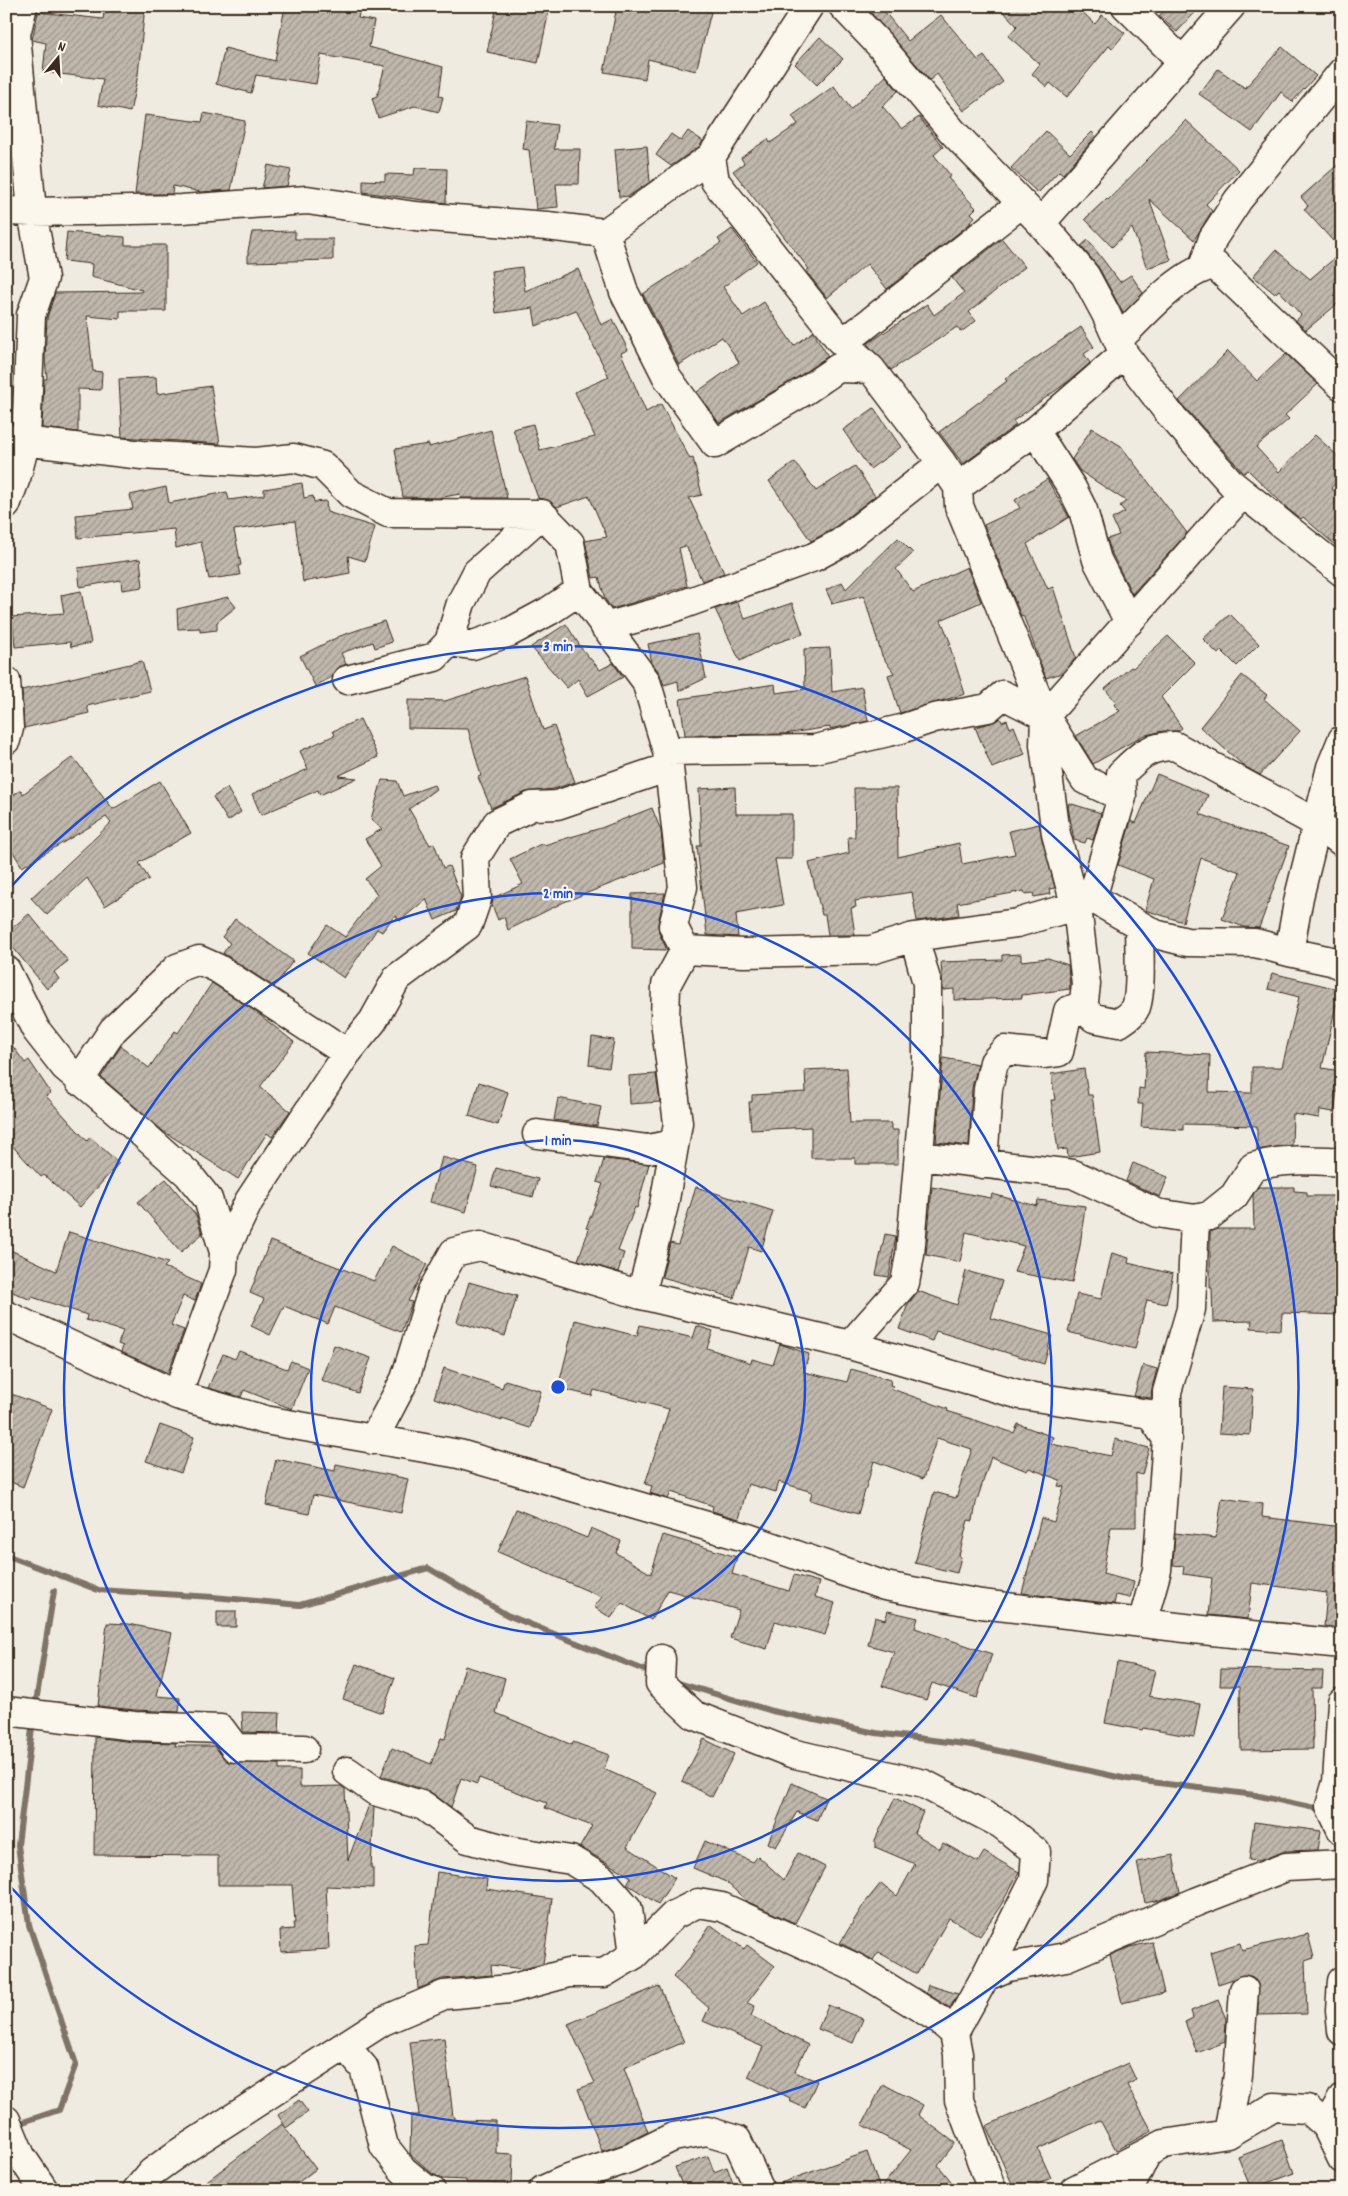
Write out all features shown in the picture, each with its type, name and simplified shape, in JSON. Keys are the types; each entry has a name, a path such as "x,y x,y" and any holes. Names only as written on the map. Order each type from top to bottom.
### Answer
{"street":[{"path":"6,504 17,475 16,439 31,315 44,278 19,212 16,34 23,6"},
{"path":"19,212 182,209 307,200 415,216 547,226 605,233 711,157 809,6"},
{"path":"843,6 879,44 952,131 1041,223 1084,275 1121,347 1168,412 1233,485 1342,572"},
{"path":"1126,6 1182,61"},
{"path":"1041,223 1231,6"},
{"path":"1340,75 1335,90 1338,101 1342,105"},
{"path":"1203,267 1213,238 1238,200 1340,75"},
{"path":"711,157 715,181 840,340 871,369 958,487 959,506 1045,716 1085,780 1122,797"},
{"path":"840,340 856,332 1022,203"},
{"path":"605,233 624,292 667,377 715,444 806,390 838,368 871,369"},
{"path":"958,487 1035,431 1121,347 1164,294 1203,267 1215,265 1342,386"},
{"path":"1035,431 1072,488 1083,510 1097,560 1130,622"},
{"path":"16,439 142,455 256,462 294,458 322,466 351,494 388,513 542,514 570,543 579,591 646,682 668,759 682,887 673,926 685,950"},
{"path":"605,627 673,608 814,557 840,543 942,463"},
{"path":"1084,902 1056,834 1044,744 1045,716 1244,493"},
{"path":"347,680 435,656 449,642 461,603 477,572 542,514"},
{"path":"449,642 473,645 510,632 549,611 579,591"},
{"path":"6,680 9,728 6,740"},
{"path":"224,1252 249,1201 347,1053 373,1022 397,978 468,925 477,899 475,858 497,823 532,806 557,805 668,759 815,749 901,729 934,718 988,708 1003,695 1045,716"},
{"path":"1289,952 1299,897 1331,767 1342,740"},
{"path":"983,1164 988,1090 994,1062 1005,1050 1043,1054 1059,1052 1068,1012 1080,1006 1084,1000 1086,984 1083,943 1084,902 1122,797 1121,774 1138,758 1158,746 1175,746 1318,824 1342,842"},
{"path":"685,950 744,953 871,950 914,938 1017,923 1084,902 1155,934 1188,942 1255,943 1331,960 1342,966"},
{"path":"1080,1006 1094,1018 1119,1023 1128,1017 1136,1007 1139,975 1139,926"},
{"path":"850,1345 905,1283 910,1255 927,1061 927,983 914,938"},
{"path":"641,1295 664,1205 678,1123 665,1021 666,985 685,950"},
{"path":"79,1081 113,1030 177,968 199,960 217,968 347,1053"},
{"path":"9,985 36,1030 65,1067 188,1174 208,1199 224,1252 223,1270 177,1395"},
{"path":"537,1134 648,1149 674,1144"},
{"path":"918,1156 1073,1174 1157,1213 1195,1219 1209,1216 1234,1196 1253,1167 1274,1161 1342,1162"},
{"path":"1142,1623 1157,1570 1167,1439 1167,1392 1191,1309 1195,1219"},
{"path":"373,1440 406,1380 432,1292 454,1252 480,1246 641,1295 850,1345 1021,1395 1150,1414 1167,1439"},
{"path":"6,1315 177,1395 265,1420 459,1454 748,1538 885,1586 981,1604 1342,1644"},
{"path":"661,1659 660,1683 694,1715 791,1753 924,1784 1001,1824 1036,1852 1034,1880 986,1978 954,2033"},
{"path":"1342,1702 1337,1782 1330,1806 1342,1831"},
{"path":"26,1714 134,1726 221,1729 235,1748 304,1749"},
{"path":"347,1771 375,1791 424,1806 468,1839 512,1851 571,1860 602,1879 628,1909 634,1956"},
{"path":"986,1978 1008,1967 1066,1957 1196,1902 1286,1867 1342,1864"},
{"path":"137,2190 152,2172 382,2021 444,1996 510,1989 568,1973 604,1973 634,1956 674,1915 698,1903 722,1907 856,1968 937,2018 954,2033 958,2054 959,2100 992,2190"},
{"path":"1342,1981 1340,2010 1342,2031"},
{"path":"1228,2134 1238,2075 1244,1990"},
{"path":"345,2046 364,2068 384,2146 403,2170 426,2189 431,2190"},
{"path":"1326,2126 1342,2099"},
{"path":"1092,2186 1164,2144 1228,2134 1274,2108 1307,2109 1326,2126 1342,2159"},
{"path":"9,2127 20,2156 44,2190"},
{"path":"543,2190 563,2181 630,2158 673,2138 707,2131 737,2140 760,2190"},
{"path":"1129,2190 1147,2153"}],"building":[{"path":"105,6 145,6 138,75 130,112 98,105 103,79 43,72 46,43 32,40 38,12 103,19"},
{"path":"285,6 345,6 360,9 358,18 374,21 369,47 443,67 439,96 443,97 439,112 415,106 378,118 372,98 377,96 385,66 321,55 316,84 256,75 251,93 216,84 225,48 275,61"},
{"path":"497,6 550,6 538,63 487,52"},
{"path":"617,6 642,6 673,11 674,6 685,6 711,12 696,71 648,59 645,79 604,72"},
{"path":"865,6 880,6 908,41 941,15 978,60 984,56 1003,82 964,111 937,74 930,80"},
{"path":"998,6 1076,6 1095,24 1102,15 1125,33 1112,49 1109,46 1067,97 1050,83 1047,87 1032,74 1040,64 1008,36 1017,26"},
{"path":"1168,6 1201,6 1177,32 1159,16"},
{"path":"820,37 843,59 817,85 795,64"},
{"path":"1282,47 1316,76 1292,102 1281,92 1252,132 1199,94 1218,69 1245,88"},
{"path":"886,76 898,91 882,106 902,129 919,117 943,147 934,155 951,176 948,178 976,208 971,213 975,217 969,222 971,223 887,289 867,264 827,298 806,271 809,269 733,171 744,163 741,158 756,147 768,139 770,143 798,124 792,116 834,86 851,109"},
{"path":"204,113 245,121 231,190 201,192 173,186 172,194 135,194 145,115 202,122"},
{"path":"1186,120 1239,170 1206,204 1212,211 1194,240 1149,199 1171,260 1147,268 1132,228 1112,247 1085,219 1107,198 1108,200"},
{"path":"526,121 557,125 554,149 580,149 579,184 556,184 558,207 536,209 529,150 523,149"},
{"path":"688,131 703,141 700,146 671,166 656,155 671,134 681,141"},
{"path":"1046,131 1070,154 1092,132 1096,136 1063,174 1059,171 1038,193 1011,168"},
{"path":"647,146 650,182 629,196 619,197 615,149"},
{"path":"1342,161 1342,233 1333,241 1304,209 1308,206 1301,197"},
{"path":"268,165 291,170 287,186 262,188"},
{"path":"415,168 447,169 446,203 363,192 363,180 385,181 385,174 414,175"},
{"path":"732,229 757,262 723,287 743,316 764,302 794,346 813,332 828,356 798,377 719,423 697,392 739,362 722,337 679,365 643,294 721,243 718,239"},
{"path":"295,231 295,239 333,239 333,260 248,262 252,232"},
{"path":"67,232 125,237 125,245 166,245 166,311 120,311 120,319 87,316 93,371 102,372 101,390 78,389 78,432 42,428 44,379 47,379 45,359 47,318 55,293 141,292 142,290 91,277 92,264 64,261"},
{"path":"1002,239 1025,267 969,312 976,321 961,332 957,327 891,370 867,344 927,304 934,315 964,293 952,278"},
{"path":"1088,240 1120,282 1131,275 1143,293 1123,313 1099,268 1081,246"},
{"path":"1276,250 1310,279 1342,252 1342,300 1306,330 1296,321 1301,315 1279,290 1275,294 1253,276"},
{"path":"522,267 525,291 578,269 601,325 613,319 628,350 621,353 646,412 661,404 690,459 693,458 702,495 689,498 724,573 702,581 686,546 679,548 687,586 612,609 605,599 599,577 593,578 585,541 607,537 589,496 557,507 548,500 538,498 513,429 533,424 540,450 595,437 575,392 609,377 576,310 536,326 533,308 496,313 491,271"},
{"path":"1081,327 1094,347 1084,354 1090,363 1069,381 1013,421 1016,425 963,464 939,432 1007,381 1005,379"},
{"path":"1228,351 1257,381 1286,354 1318,384 1285,415 1289,419 1256,447 1279,472 1315,435 1342,460 1342,476 1331,488 1342,498 1342,551 1303,517 1301,519 1289,510 1248,470 1244,473 1179,401"},
{"path":"156,377 157,394 211,386 220,444 122,437 119,379"},
{"path":"6,382 13,382 11,424 10,404 6,404"},
{"path":"874,408 901,447 870,469 843,430"},
{"path":"1092,428 1121,446 1187,533 1132,594 1112,554 1107,539 1119,535 1112,519 1125,512 1120,506 1126,501 1080,471 1072,459"},
{"path":"491,430 507,498 461,498 460,494 438,498 403,497 395,449 429,444 429,447"},
{"path":"795,462 816,491 855,466 875,496 831,530 811,541 769,481"},
{"path":"1047,479 1069,517 1027,544 1048,589 1053,587 1076,658 1062,673 1046,678 1023,615 1021,616 984,525 1020,508 1015,500"},
{"path":"302,483 304,498 313,496 314,502 326,501 327,512 375,527 365,561 348,556 350,573 303,582 295,521 234,530 241,565 238,566 240,575 209,579 201,542 176,548 174,529 78,538 76,515 133,509 130,495 166,487 169,503 227,492 229,500 264,495 264,489"},
{"path":"898,538 913,553 896,569 913,592 967,567 981,602 941,620 951,644 949,644 965,694 900,713 888,675 894,673 882,656 864,596 831,604 826,590 842,582 846,589"},
{"path":"140,559 143,587 122,590 121,580 80,587 78,568"},
{"path":"81,591 91,643 71,647 70,642 15,647 12,617 64,613 61,595"},
{"path":"228,597 236,607 217,622 217,630 200,632 200,628 178,629 177,609"},
{"path":"737,602 745,619 792,603 803,634 773,644 740,661 715,609"},
{"path":"1230,614 1259,644 1237,666 1221,650 1218,654 1203,639"},
{"path":"384,621 392,642 375,648 373,642 341,653 346,664 336,669 332,677 315,686 300,656 340,636"},
{"path":"566,624 582,649 600,670 613,663 623,677 588,696 578,679 567,688 531,647"},
{"path":"697,634 706,678 679,691 678,681 664,685 659,672 652,663 648,644"},
{"path":"1168,636 1195,663 1161,697 1182,728 1178,731 1163,731 1142,736 1093,764 1076,736 1120,711 1114,705 1116,702 1105,689 1131,667 1133,668"},
{"path":"830,648 832,692 862,687 868,721 830,729 830,727 784,734 685,735 680,699 775,684 776,693 805,689 804,649"},
{"path":"142,661 150,691 87,706 89,713 24,728 22,690"},
{"path":"1242,675 1267,695 1264,699 1300,731 1260,775 1244,766 1200,727"},
{"path":"525,676 543,730 554,726 575,782 554,789 526,792 491,808 478,777 481,776 468,729 408,728 408,700 445,701"},
{"path":"1000,718 1002,722 1007,720 1010,728 1014,726 1025,754 992,768 975,727 991,723"},
{"path":"360,719 378,757 338,776 357,778 320,795 318,790 261,815 252,794 308,769 300,751 335,735 333,731"},
{"path":"73,757 113,809 160,781 191,833 139,863 149,879 105,906 87,878 47,915 31,898 111,823 106,817 22,867 6,840 6,799 21,790 23,794"},
{"path":"1157,774 1208,795 1200,814 1289,846 1259,928 1244,927 1222,919 1240,872 1201,858 1183,922 1145,910 1154,879 1118,865 1131,821 1136,823"},
{"path":"382,780 397,781 403,796 434,785 436,789 409,809 430,845 434,843 443,868 449,866 461,897 456,911 435,920 426,899 400,921 395,915 382,932 377,929 344,978 308,953 327,925 345,937 377,894 365,879 381,866 365,839 382,829 371,819"},
{"path":"735,787 736,814 792,814 792,859 775,859 783,905 736,914 738,937 707,935 697,846 701,846 699,789"},
{"path":"227,788 241,812 228,821 213,797"},
{"path":"854,788 897,788 898,857 959,843 962,864 1015,854 1009,831 1039,824 1055,888 1049,889 1050,894 1034,897 1033,893 1025,894 1024,891 957,903 959,915 917,921 912,892 855,901 856,907 851,908 855,935 828,935 825,915 822,915 809,863 849,853 848,837 855,837"},
{"path":"1069,803 1101,813 1093,840 1087,838 1085,843 1074,840 1068,807"},
{"path":"652,808 661,831 664,863 564,902 508,930 504,917 498,920 492,905 493,898 523,884 510,859 543,843 544,845 601,828"},
{"path":"665,893 658,923 659,933 667,950 632,949 632,894"},
{"path":"29,914 68,961 54,972 59,979 47,989 6,939 6,933"},
{"path":"235,919 293,961 274,987 223,953 230,943 222,937"},
{"path":"1021,954 1021,961 1048,958 1068,965 1070,989 1022,995 1022,998 954,1000 954,989 943,990 941,962 1002,960 1002,955"},
{"path":"1272,973 1342,990 1342,1006 1336,1005 1322,1068 1340,1071 1334,1112 1320,1110 1319,1118 1293,1114 1292,1145 1257,1150 1257,1126 1183,1124 1183,1130 1141,1127 1143,1104 1138,1104 1139,1088 1144,1089 1146,1052 1210,1055 1209,1092 1252,1093 1252,1067 1282,1067 1299,997 1268,989"},
{"path":"212,983 256,1012 294,1042 260,1087 290,1111 272,1137 267,1133 238,1179 163,1131 101,1077 121,1046 149,1068 175,1031 178,1033"},
{"path":"6,1037 25,1063 29,1060 51,1093 46,1096 87,1141 90,1137 119,1163 80,1207 44,1175 41,1177 6,1139"},
{"path":"592,1037 614,1040 609,1068 589,1065"},
{"path":"943,1058 978,1064 972,1088 969,1146 936,1142"},
{"path":"847,1068 850,1123 891,1123 891,1130 898,1130 898,1164 855,1164 855,1158 811,1158 811,1127 751,1130 749,1102 752,1102 752,1095 806,1092 805,1070"},
{"path":"1084,1069 1088,1095 1092,1095 1100,1152 1068,1157 1067,1149 1058,1150 1051,1100 1055,1100 1051,1074"},
{"path":"656,1074 660,1102 630,1104 629,1076"},
{"path":"479,1082 508,1092 498,1125 469,1116"},
{"path":"558,1098 601,1107 597,1126 554,1120"},
{"path":"442,1157 478,1167 466,1212 430,1202"},
{"path":"604,1159 649,1164 637,1208 635,1207 618,1251 624,1253 618,1272 578,1260 589,1229 586,1228 603,1184 597,1182"},
{"path":"1133,1163 1168,1177 1160,1197 1126,1181"},
{"path":"496,1168 538,1179 533,1197 491,1186"},
{"path":"166,1179 196,1215 202,1234 181,1252 138,1202"},
{"path":"696,1187 773,1211 761,1251 749,1247 734,1298 662,1277 670,1243 678,1245"},
{"path":"932,1187 991,1198 992,1194 1037,1206 1038,1200 1085,1206 1080,1246 1072,1283 1014,1272 1024,1246 966,1232 960,1262 926,1255"},
{"path":"1258,1187 1294,1187 1294,1191 1307,1192 1307,1196 1342,1196 1342,1315 1282,1313 1281,1330 1251,1328 1252,1321 1213,1322 1212,1288 1210,1288 1210,1232 1218,1229 1254,1229 1253,1195"},
{"path":"69,1232 168,1263 164,1267 201,1284 195,1301 183,1296 171,1325 184,1330 168,1373 121,1352 123,1346 118,1344 123,1331 86,1320 87,1315 32,1297 31,1300 6,1289 6,1248 56,1271"},
{"path":"885,1234 896,1236 889,1277 876,1275"},
{"path":"270,1241 374,1281 392,1246 427,1264 408,1301 412,1302 401,1332 335,1307 328,1324 284,1306 270,1335 251,1326 264,1299 250,1293"},
{"path":"1112,1253 1129,1258 1128,1263 1173,1274 1166,1304 1147,1300 1135,1349 1068,1332 1077,1294 1101,1299"},
{"path":"966,1271 1002,1281 991,1318 1052,1335 1044,1364 936,1331 932,1341 899,1329 908,1304 918,1291 957,1305"},
{"path":"469,1282 517,1296 505,1336 457,1322"},
{"path":"575,1320 637,1336 640,1325 693,1338 697,1326 713,1331 707,1348 751,1363 752,1359 773,1365 780,1344 809,1354 804,1372 847,1382 851,1369 891,1380 890,1385 893,1386 892,1389 948,1409 947,1411 1014,1433 1018,1424 1053,1437 1051,1444 1111,1456 1115,1439 1149,1448 1142,1475 1136,1473 1136,1527 1111,1527 1103,1574 1134,1582 1130,1598 1116,1595 1114,1604 1022,1593 1041,1518 1054,1522 1064,1487 1058,1486 1060,1480 1029,1468 1027,1471 991,1457 976,1503 973,1521 968,1520 957,1573 915,1563 934,1492 956,1498 972,1449 937,1438 923,1479 874,1461 858,1514 810,1500 812,1492 779,1482 776,1492 748,1484 739,1519 712,1511 713,1506 671,1492 668,1499 650,1493 652,1486 645,1484 669,1409 594,1390 592,1396 558,1388"},
{"path":"334,1345 371,1358 358,1393 321,1380"},
{"path":"239,1351 287,1369 291,1361 308,1368 292,1409 244,1390 241,1397 208,1388 223,1354 235,1359"},
{"path":"1143,1365 1157,1369 1151,1398 1134,1396"},
{"path":"444,1368 502,1388 505,1380 541,1391 530,1428 502,1419 502,1421 434,1398"},
{"path":"1222,1387 1253,1389 1250,1435 1219,1433"},
{"path":"6,1392 52,1409 23,1487 6,1480"},
{"path":"160,1425 194,1437 181,1473 146,1461"},
{"path":"276,1459 335,1471 336,1464 408,1479 401,1513 313,1495 309,1514 266,1505"},
{"path":"1222,1498 1263,1504 1262,1517 1342,1527 1342,1628 1324,1626 1327,1593 1252,1583 1248,1619 1208,1615 1212,1578 1183,1574 1184,1566 1173,1565 1175,1533 1216,1538"},
{"path":"516,1509 587,1538 591,1528 621,1541 616,1553 651,1574 663,1535 737,1557 732,1574 789,1591 794,1575 819,1582 815,1597 835,1603 825,1635 775,1621 767,1649 730,1638 739,1610 668,1590 651,1620 622,1603 611,1618 594,1607 602,1597 498,1552"},
{"path":"217,1611 236,1611 236,1627 217,1627"},
{"path":"888,1611 918,1618 915,1628 992,1654 977,1698 932,1683 926,1700 882,1686 894,1652 868,1645 875,1617 885,1620"},
{"path":"107,1623 129,1624 172,1633 157,1696 180,1698 179,1712 98,1706"},
{"path":"1117,1662 1155,1670 1149,1696 1200,1704 1194,1737 1105,1723"},
{"path":"356,1664 395,1678 382,1713 343,1699"},
{"path":"465,1666 505,1678 496,1713 572,1745 573,1742 609,1755 604,1769 657,1793 627,1847 675,1878 658,1904 627,1884 631,1877 580,1847 592,1826 545,1808 547,1803 479,1778 477,1784 461,1778 451,1807 429,1791 381,1776 392,1748 431,1764 441,1738 445,1739"},
{"path":"1221,1669 1323,1671 1322,1688 1312,1688 1313,1749 1241,1750 1240,1686 1220,1686"},
{"path":"242,1712 280,1713 279,1733 243,1732"},
{"path":"95,1737 132,1742 176,1743 175,1746 214,1746 228,1762 279,1764 279,1770 300,1770 300,1787 341,1786 345,1789 348,1860 369,1805 374,1807 371,1868 373,1868 373,1888 326,1886 329,1949 281,1952 280,1930 294,1929 293,1923 295,1923 292,1885 218,1885 218,1856 94,1855"},
{"path":"704,1739 734,1754 712,1797 682,1781"},
{"path":"792,1783 826,1798 817,1820 797,1812 776,1847 768,1843"},
{"path":"895,1798 923,1812 914,1833 940,1849 943,1843 978,1862 984,1852 1019,1872 1001,1905 980,1936 949,1918 917,1974 878,1952 873,1960 840,1943 864,1904 881,1883 897,1896 915,1864 875,1847 875,1840"},
{"path":"1254,1822 1321,1831 1318,1850 1285,1851 1259,1861 1249,1860"},
{"path":"705,1841 753,1862 758,1856 784,1880 798,1853 825,1867 795,1923 748,1902 726,1882 693,1868"},
{"path":"1173,1855 1180,1892 1160,1900 1145,1903 1137,1862"},
{"path":"437,1872 487,1879 486,1889 552,1899 543,1964 523,1969 491,1965 492,1975 442,1979 418,1989 415,1946 428,1945"},
{"path":"711,1925 744,1949 747,1945 775,1966 747,2003 755,2006 751,2016 808,2045 794,2072 817,2081 805,2108 789,2101 790,2098 748,2077 763,2047 703,2021 709,2008 673,1977 695,1951 693,1950"},
{"path":"1308,1934 1314,1958 1305,1961 1307,2014 1258,2015 1258,1984 1253,1977 1246,1975 1218,1984 1210,1952 1240,1943 1242,1950"},
{"path":"1152,1942 1164,1993 1122,2003 1110,1955 1130,1947"},
{"path":"928,1985 958,1994 950,2008 926,1993"},
{"path":"659,1986 684,2042 624,2068 648,2132 624,2144 602,2151 578,2089 595,2083 568,2024"},
{"path":"1218,2000 1226,2019 1225,2042 1197,2053 1185,2022 1193,2018 1191,2011"},
{"path":"828,2005 863,2019 853,2043 818,2029"},
{"path":"444,2038 453,2117 455,2117 455,2120 496,2121 496,2153 513,2154 512,2184 466,2183 466,2180 442,2179 433,2174 410,2154 411,2115 419,2115 410,2042"},
{"path":"1128,2063 1136,2080 1127,2085 1152,2131 1116,2150 1100,2120 1038,2149 1051,2178 1026,2190 1015,2190 986,2126"},
{"path":"883,2084 923,2105 918,2115 955,2143 938,2165 958,2190 775,2190 775,2185 867,2152 880,2189 911,2150 862,2125"},
{"path":"299,2100 308,2112 286,2128 278,2115"},
{"path":"282,2124 316,2169 288,2190 195,2190"},
{"path":"1282,2140 1294,2173 1251,2189 1238,2157"},
{"path":"708,2156 714,2172 727,2167 734,2186 725,2190 684,2190 675,2167"}],"waterway":[{"path":"6,1555 98,1590 213,1597 300,1605 428,1568 507,1615 654,1674"},
{"path":"35,1708 54,1591"},
{"path":"672,1681 772,1711 876,1733 972,1745 1127,1779 1255,1795 1324,1810"},
{"path":"14,2125 59,2110 76,2064 29,1925 18,1845 33,1720"}]}
